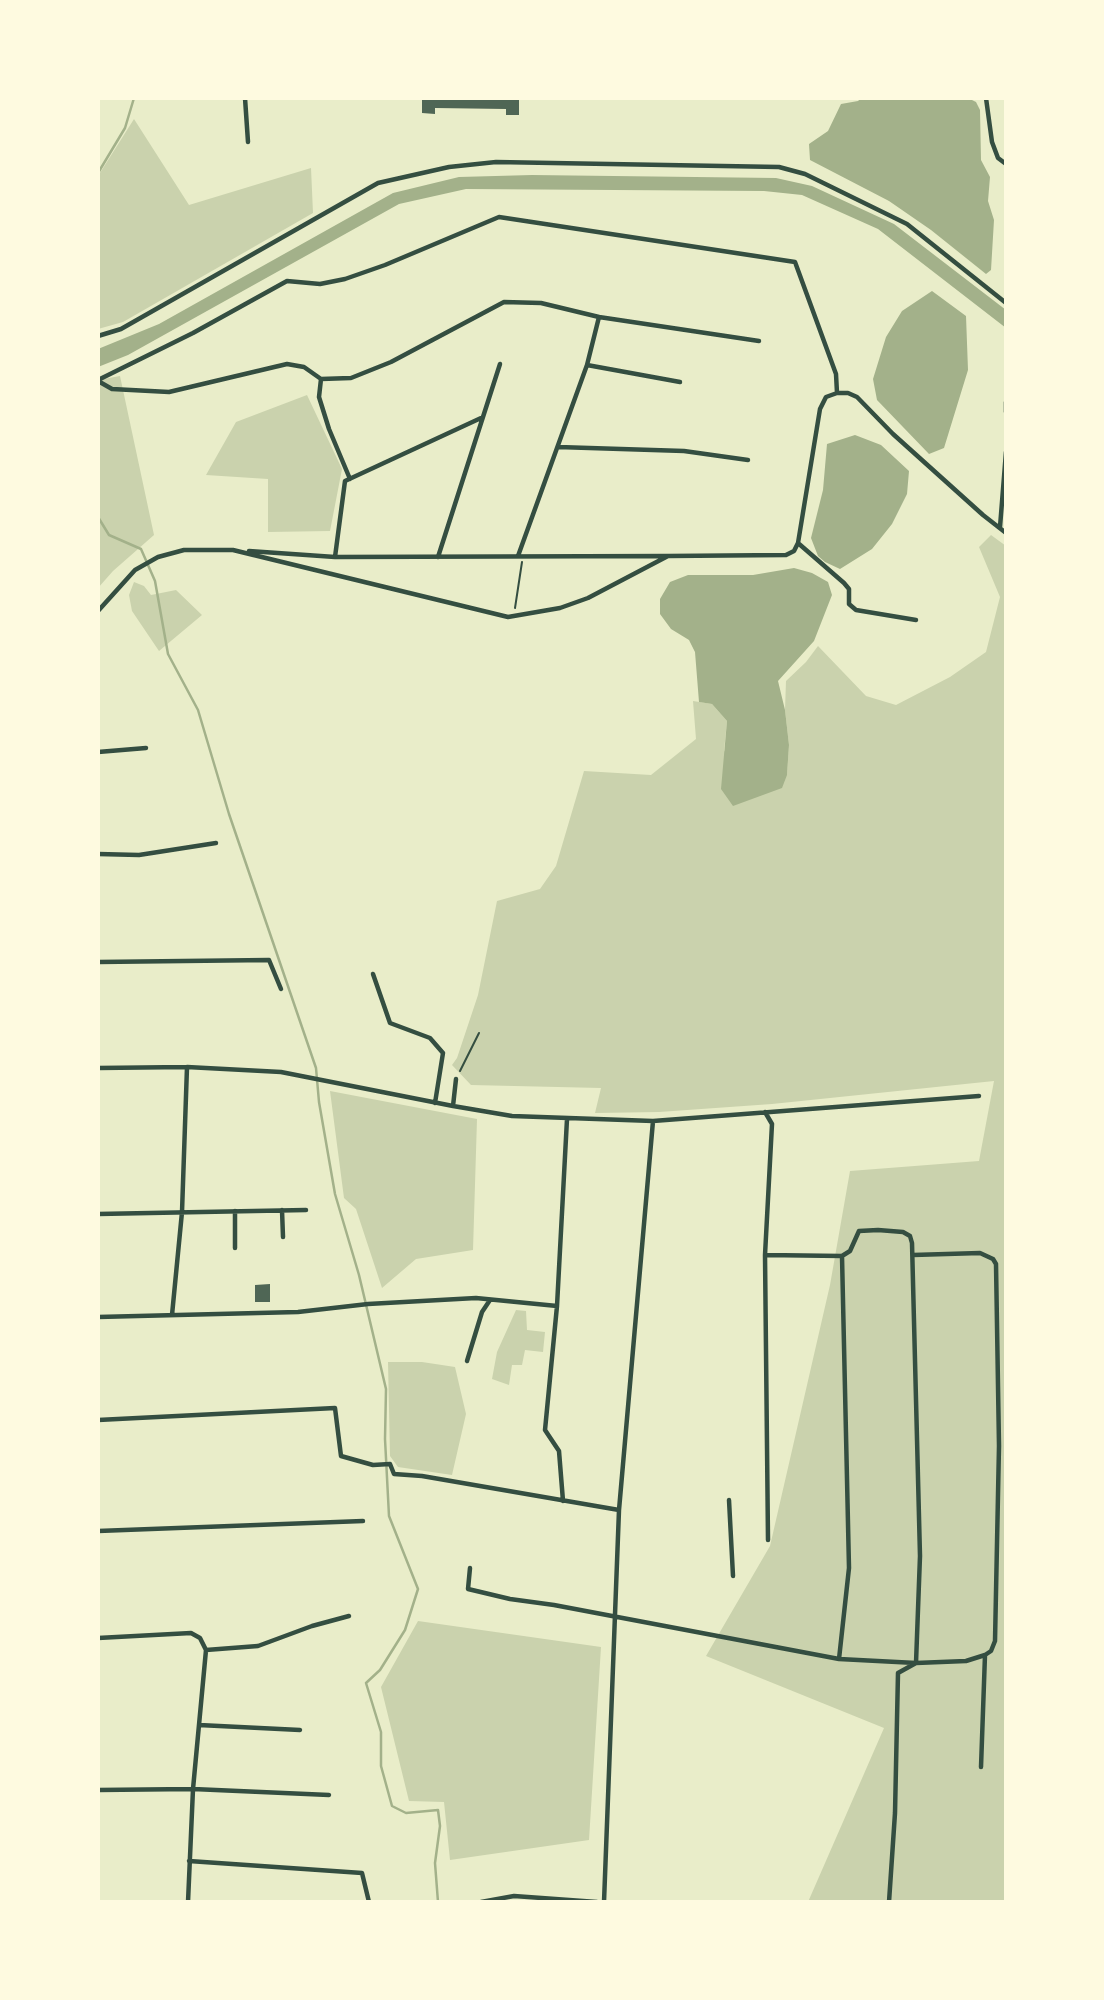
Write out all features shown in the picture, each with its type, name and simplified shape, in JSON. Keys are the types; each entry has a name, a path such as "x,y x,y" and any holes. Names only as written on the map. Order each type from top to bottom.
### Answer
{"street":[{"path":"245,98 248,142"},
{"path":"986,98 992,142 998,158 1006,164"},
{"path":"98,335 121,329 378,183 449,167 496,162 779,167 805,174 907,223 1006,303"},
{"path":"98,381 287,281 320,284 345,279 499,217 795,262 836,374 837,393"},
{"path":"98,381 112,390 169,392 287,364 304,368 321,379 351,377 391,362 504,302 541,303 599,317 759,341"},
{"path":"520,556 587,365 599,317"},
{"path":"438,556 500,364"},
{"path":"587,365 680,382"},
{"path":"321,379 319,397 350,479"},
{"path":"98,611 135,570 158,556 184,550 335,556 786,555 794,551 798,543 820,409 827,397 837,393 848,393 857,397 903,443 1006,533"},
{"path":"1006,402 1006,412"},
{"path":"335,556 345,481 481,418"},
{"path":"558,447 684,450 748,460"},
{"path":"1000,528 1006,452"},
{"path":"798,543 844,583 849,589 849,604 856,610 916,620"},
{"path":"233,550 508,617 560,608 588,598 668,556"},
{"path":"98,752 146,748"},
{"path":"98,854 139,855 216,843"},
{"path":"98,962 269,960 281,989"},
{"path":"373,974 390,1023 430,1038 443,1053 435,1103"},
{"path":"172,1315 182,1212 187,1067"},
{"path":"98,1068 187,1067 281,1072 512,1116 567,1119 653,1121 979,1096"},
{"path":"453,1106 456,1079"},
{"path":"765,1112 772,1124 765,1255 768,1540"},
{"path":"563,1500 559,1451 545,1430 557,1306 567,1119"},
{"path":"604,1902 619,1510 653,1121"},
{"path":"282,1210 283,1237"},
{"path":"98,1213 306,1210"},
{"path":"235,1211 235,1248"},
{"path":"765,1255 842,1256 850,1251 858,1233 878,1230 909,1235 913,1255 920,1556 916,1663"},
{"path":"470,1568 468,1589 839,1659 916,1663 965,1661 991,1651 995,1641 999,1446 995,1261 980,1253 913,1255"},
{"path":"839,1659 849,1568 842,1256"},
{"path":"98,1317 298,1312 408,1301 476,1298 557,1306"},
{"path":"467,1361 482,1312 491,1299"},
{"path":"98,1420 335,1408 341,1456 373,1465 390,1464 394,1474 422,1476 619,1510"},
{"path":"729,1500 733,1576"},
{"path":"98,1531 363,1521"},
{"path":"206,1650 258,1646 349,1616"},
{"path":"98,1638 185,1632 200,1638 206,1650 193,1789 188,1902"},
{"path":"981,1768 985,1655"},
{"path":"889,1902 895,1812 898,1673 916,1663"},
{"path":"199,1725 300,1730"},
{"path":"98,1790 193,1789 329,1795"},
{"path":"189,1861 362,1873 369,1902"},
{"path":"481,1902 514,1896 597,1902"}],"path":[{"path":"514,616 520,556"},
{"path":"456,1079 479,1032"}],"shaded area":[{"path":"861,98 968,98 976,102 980,110 981,160 990,177 988,201 994,220 991,270 986,274 889,201 810,160 809,144 828,131 841,104"},
{"path":"134,119 189,205 311,168 313,213 123,322 98,329 98,176"},
{"path":"532,175 776,178 812,186 894,224 1006,310 1006,328 878,229 802,195 764,191 466,189 399,204 128,355 98,367 98,349 159,324 393,193 459,177"},
{"path":"932,291 966,316 968,370 944,448 929,454 877,400 873,379 886,337 902,311"},
{"path":"120,376 154,535 98,588 98,380"},
{"path":"307,395 342,469 330,531 268,532 268,479 206,475 236,422"},
{"path":"855,435 881,445 909,471 907,494 892,524 872,549 840,569 818,556 811,538 823,490 827,444"},
{"path":"991,535 1006,546 1006,1902 808,1902 884,1728 706,1656 770,1546 830,1285 850,1171 979,1161 994,1081 772,1104 659,1112 595,1113 601,1088 471,1085 452,1065 457,1058 478,995 497,901 540,889 556,866 584,771 651,775 696,739 693,701 712,704 727,721 724,751 787,775 789,745 785,710 786,681 818,646 866,696 896,705 950,677 986,652 1000,597 979,547"},
{"path":"794,568 812,573 828,582 832,595 814,641 778,681 789,745 787,775 782,788 733,806 721,789 727,721 712,704 699,702 695,652 689,640 671,629 660,614 660,599 670,582 688,575 753,575"},
{"path":"134,582 144,586 151,595 176,590 202,615 159,651 132,611 129,595"},
{"path":"330,1091 477,1119 473,1250 416,1259 382,1288 356,1209 344,1198"},
{"path":"516,1310 526,1311 527,1330 545,1332 543,1352 525,1350 522,1365 512,1365 509,1385 492,1379 497,1352"},
{"path":"388,1362 422,1362 455,1367 466,1414 452,1475 398,1467 390,1456"},
{"path":"418,1621 601,1647 589,1840 450,1860 444,1802 409,1801 381,1687"}],"building":[{"path":"422,98 519,98 519,115 506,115 506,109 435,108 435,114 422,113"},
{"path":"270,1284 270,1302 255,1302 255,1285"}],"waterway":[{"path":"98,173 125,128 134,98"},
{"path":"98,517 109,535 141,549 155,581 168,654 198,710 229,814 316,1068 319,1102 335,1194 359,1275 386,1389 385,1439 389,1516 418,1589 405,1630 380,1670 366,1683 381,1732 381,1766 392,1806 406,1813 438,1810 440,1826 435,1863 438,1902"}]}
